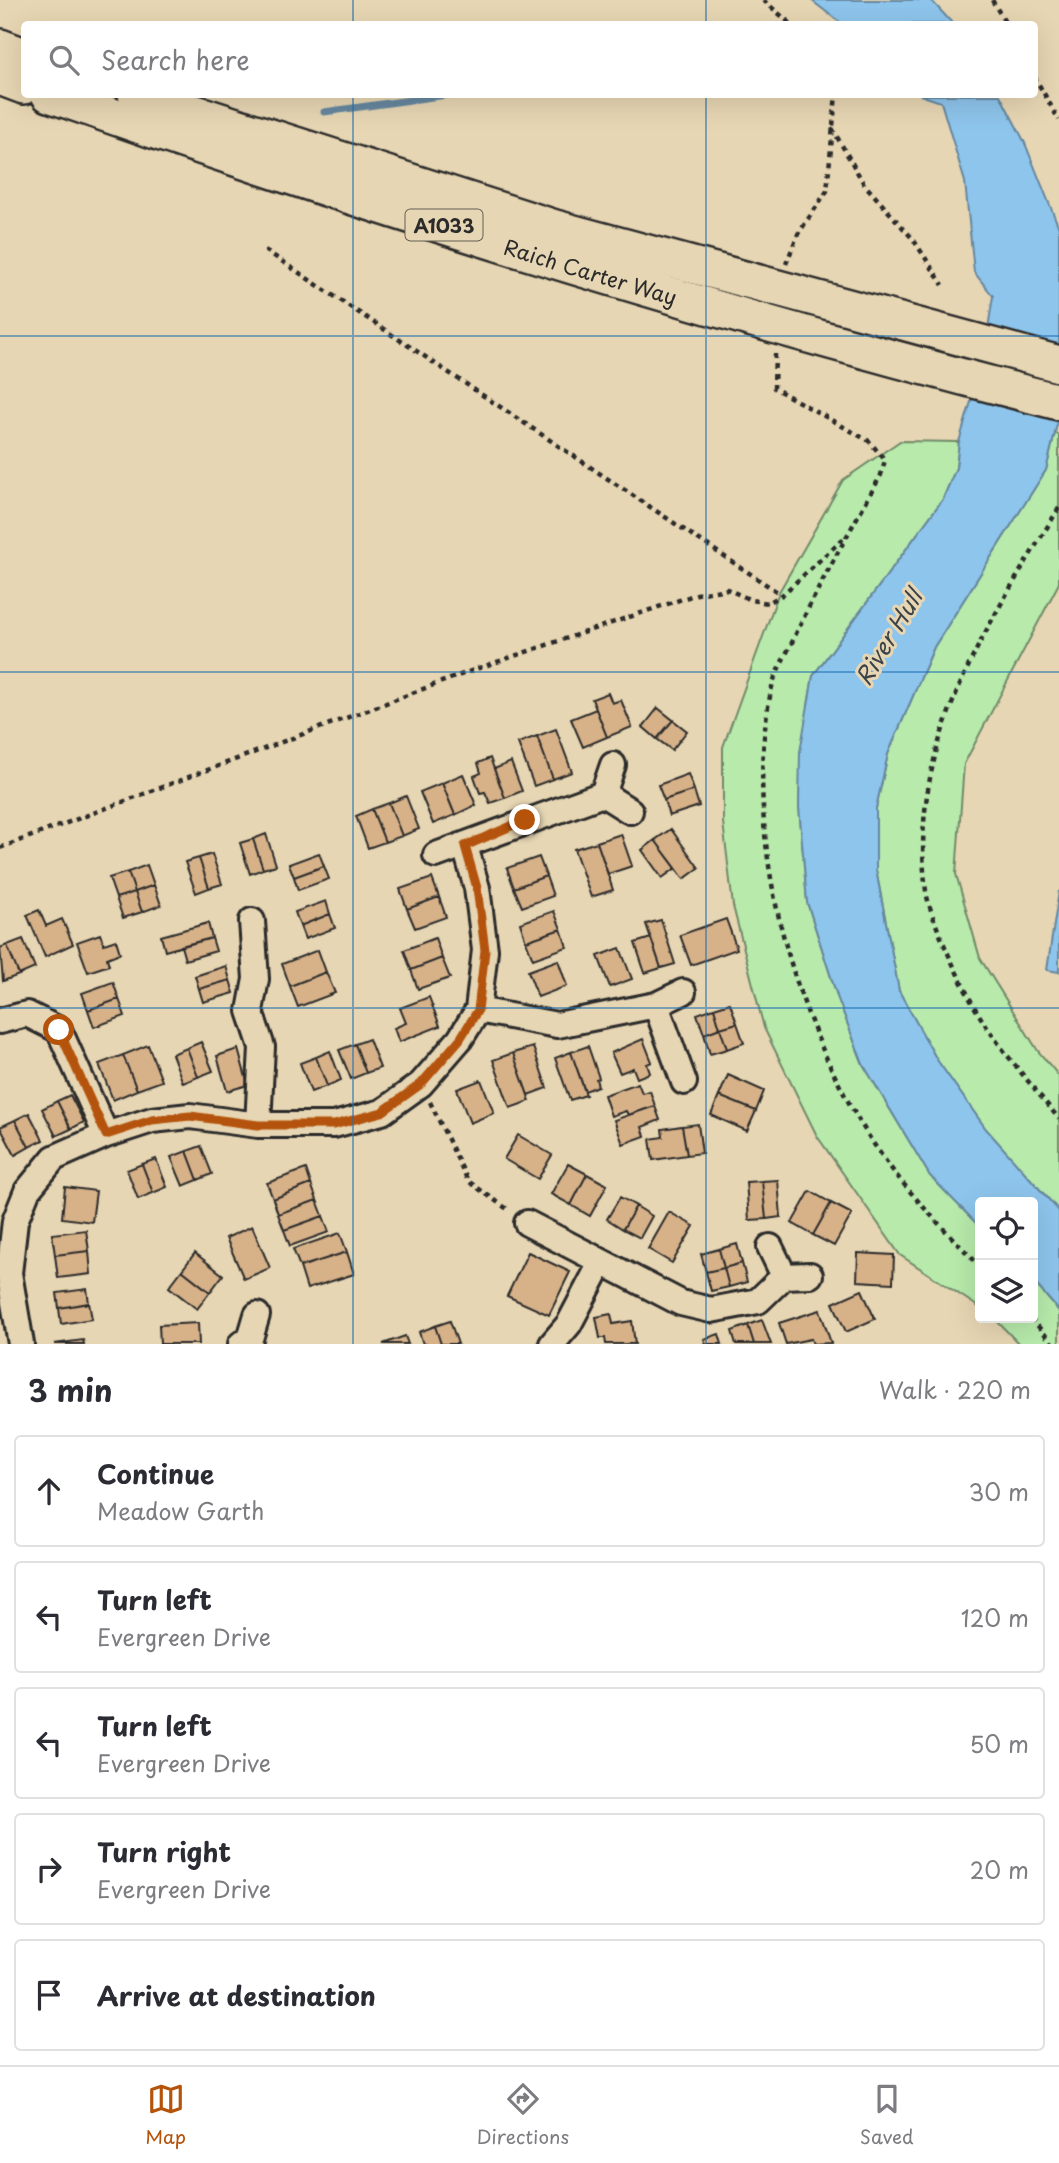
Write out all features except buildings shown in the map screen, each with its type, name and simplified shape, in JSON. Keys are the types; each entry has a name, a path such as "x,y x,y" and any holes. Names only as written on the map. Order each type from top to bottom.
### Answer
{"highway":[{"path":"0,47 21,55"},
{"path":"0,77 21,85"},
{"name":"Raich Carter Way","path":"61,98 382,206 842,347 1059,402"},
{"name":"Raich Carter Way","path":"148,98 542,224 821,302 1059,363"}],"street":[{"path":"603,794 613,765"},
{"path":"603,794 630,811"},
{"path":"436,855 465,846 525,820 603,794"},
{"path":"21,1344 9,1273 15,1221 27,1191 54,1158 106,1135 152,1120 190,1116 258,1125 334,1125 382,1112 421,1084 460,1039 478,1010 485,950 477,888 465,846"},
{"path":"249,916 256,979 250,1011 262,1047 258,1125"},
{"path":"478,1010 557,1025 656,1005 683,992"},
{"path":"656,1005 684,1082"},
{"path":"0,1021 27,1014 59,1030 106,1135"},
{"path":"527,1223 601,1264 681,1303 711,1310 758,1301 784,1276 810,1275"},
{"path":"770,1247 784,1276"},
{"path":"552,1344 569,1324 601,1264"},
{"path":"247,1343 257,1315"}],"path":[{"path":"762,0 787,21"},
{"path":"992,0 1004,21"},
{"path":"1038,83 1059,120"},
{"path":"784,274 790,249 827,191 836,98"},
{"path":"832,128 864,184 913,240 943,285"},
{"path":"265,250 782,595"},
{"path":"775,348 774,388 869,441 885,460 881,475 773,684 763,735 763,802 769,877 795,972 820,1044 855,1110 894,1171 975,1260"},
{"path":"1059,508 955,691 927,781 922,834 926,894 978,1013 1059,1119"},
{"path":"0,848 479,668 698,594 727,589 751,600 768,603 782,595 849,533"},
{"path":"421,1084 468,1181 527,1223"},
{"path":"1035,1323 1053,1344"}],"green space":[{"path":"1055,433 1059,435 1059,583 964,764 956,874 980,958 1038,1051 1059,1076 1059,1211 986,1129 937,1060 899,991 876,870 876,808 888,754 934,647 1046,470"},
{"path":"900,441 959,442 956,468 943,499 813,676 801,752 799,806 807,902 838,999 863,1064 930,1176 975,1222 975,1305 900,1255 817,1136 764,1028 733,906 723,822 723,747 779,592 843,480"},
{"path":"1038,1287 1059,1311 1059,1344 1019,1344 999,1323 1038,1323"}],"water":[{"path":"811,0 931,0 950,21 838,21"},
{"name":"River Hull","path":"929,98 1002,98 1024,141 1059,228 1059,416 1046,470 934,647 888,754 876,808 876,870 899,991 937,1060 986,1129 1059,1211 1059,1311 1038,1287 1038,1197 975,1197 975,1222 930,1176 863,1064 838,999 807,902 799,806 800,752 813,676 943,499 956,468 959,442 983,361 993,296 974,272 965,182 941,102"},
{"path":"1059,891 1059,972 1047,970"}],"waterway":[{"path":"324,112 425,98"}],"route":[{"path":"59,1030 106,1135 152,1120 190,1116 258,1125 334,1125 382,1112 421,1084 460,1039 478,1010 485,950 477,888 465,846 525,820"}]}
